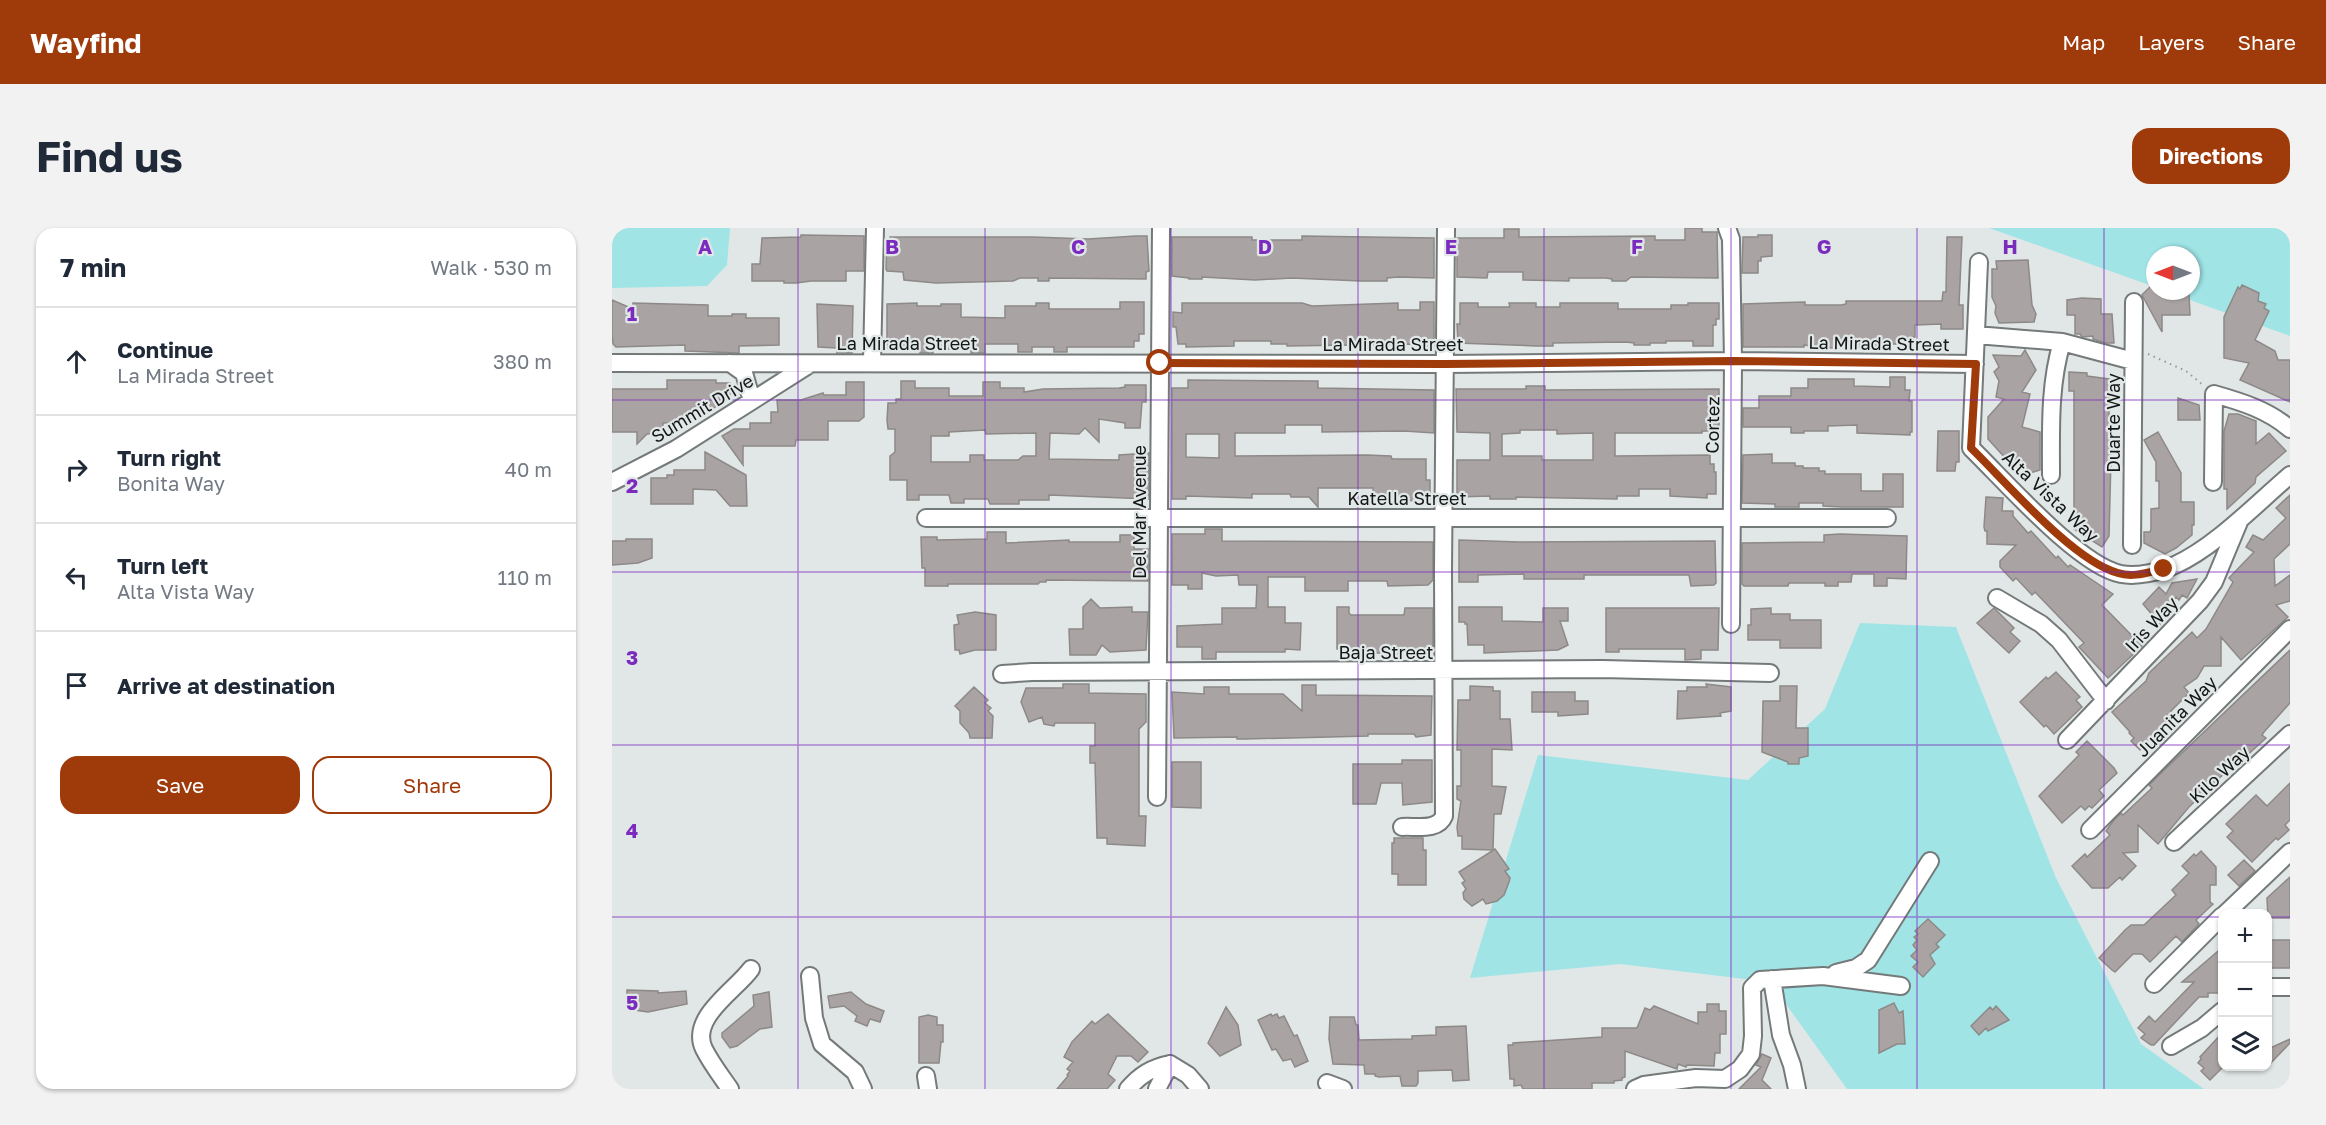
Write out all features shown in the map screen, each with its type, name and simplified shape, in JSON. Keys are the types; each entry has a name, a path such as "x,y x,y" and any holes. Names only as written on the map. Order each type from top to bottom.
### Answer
{"street":[{"path":"872,362 875,228"},
{"name":"Del Mar Avenue","path":"1157,797 1161,228"},
{"path":"1402,827 1436,826 1442,822 1444,816 1443,518 1446,228"},
{"name":"Cortez","path":"1727,228 1731,239 1733,361 1731,624"},
{"path":"1976,364 1979,262"},
{"name":"Duarte Way","path":"2132,545 2134,302"},
{"path":"1976,334 2062,342 2133,355"},
{"path":"2051,475 2051,393 2055,364 2062,342"},
{"name":"La Mirada Street","path":"730,363 1445,364 1733,361 1976,364"},
{"path":"612,363 730,363 744,373 752,401"},
{"name":"Summit Drive","path":"612,482 676,449 811,363"},
{"name":"Alta Vista Way","path":"1976,364 1971,448 2073,548 2106,569 2120,574 2134,575 2173,566 2194,554 2240,520 2290,475"},
{"path":"2213,482 2214,394 2253,406 2279,420 2290,429"},
{"name":"Katella Street","path":"926,518 1887,518"},
{"name":"Iris Way","path":"2067,740 2200,601 2214,582 2240,520"},
{"path":"1997,598 2041,624 2059,639 2106,701"},
{"name":"Juanita Way","path":"2090,830 2290,629"},
{"name":"Baja Street","path":"1002,674 1602,669 1770,673"},
{"name":"Kilo Way","path":"2174,842 2290,734"},
{"path":"2230,909 2290,852"},
{"path":"1635,1089 1644,1085 1696,1078 1725,1079 1740,1069 1750,1054 1753,1036 1752,988 1760,980 1823,976 1856,968 1868,960 1930,861"},
{"path":"2154,984 2218,921"},
{"path":"730,1089 702,1047 700,1034 702,1023 751,969"},
{"path":"810,976 814,1018 822,1044 855,1072 862,1089"},
{"path":"1823,976 1901,986"},
{"path":"1772,979 1781,1035 1792,1065 1797,1089"},
{"path":"2272,987 2290,987"},
{"path":"2171,1046 2202,1028 2218,1015"},
{"path":"1157,1089 1170,1064"},
{"path":"1128,1089 1138,1077 1155,1067 1170,1064 1188,1075 1200,1089"},
{"path":"1327,1083 1343,1089"}],"path":[{"path":"2133,355 2186,371 2214,394"}],"shaded area":[{"path":"612,228 730,228 727,265 707,286 612,288"},
{"path":"1989,228 2290,228 2290,336 2190,300 2200,300 2200,246 2146,246 2146,284"},
{"path":"1860,623 1956,627 2056,878 2141,1044 2204,1089 1847,1089 1770,982 1620,964 1470,978 1538,755 1748,780 1825,709"}],"building":[{"path":"1685,228 1702,228 1702,232 1717,232 1718,278 1631,277 1626,281 1612,281 1606,278 1569,278 1569,281 1523,280 1523,272 1488,272 1487,278 1457,277 1457,238 1504,238 1504,229 1519,229 1519,237 1655,236 1655,240 1685,240"},
{"path":"801,235 864,236 864,271 846,271 846,281 784,283 784,281 752,281 752,264 760,264 762,238 801,237"},
{"path":"1758,235 1772,235 1772,256 1761,257 1761,261 1758,261 1758,273 1742,273 1743,237 1758,237"},
{"path":"1147,236 1149,271 1146,272 1146,279 1049,278 1049,281 1038,281 1038,278 1020,278 1013,281 936,283 904,280 903,272 886,269 887,239 890,237 1088,239"},
{"path":"1302,236 1434,238 1434,278 1398,277 1387,278 1387,281 1361,281 1292,278 1255,280 1202,277 1202,279 1189,279 1172,276 1172,237 1252,237 1252,240 1302,240"},
{"path":"1947,237 1962,237 1959,305 1963,305 1963,329 1941,329 1941,324 1915,325 1915,337 1911,337 1911,344 1887,344 1887,347 1822,348 1804,345 1804,347 1743,347 1743,304 1805,302 1805,305 1841,305 1846,304 1846,301 1942,301 1943,292 1946,292"},
{"path":"2028,260 2032,305 2036,314 2034,322 1999,323 1992,297 1992,269 1997,269 1996,261"},
{"path":"2242,285 2259,293 2258,301 2266,304 2264,308 2269,311 2255,340 2275,351 2278,360 2290,360 2290,402 2240,380 2249,363 2224,358 2224,317 2238,287 2240,289"},
{"path":"2146,291 2146,300 2189,300 2190,315 2162,315 2162,332 2142,295"},
{"path":"2101,299 2101,314 2112,314 2114,343 2093,339 2093,336 2082,337 2080,334 2075,334 2075,315 2067,315 2067,300"},
{"path":"612,300 633,309 633,303 708,305 708,316 746,314 746,318 779,318 779,345 739,346 739,353 685,351 685,345 616,347 613,344 612,334"},
{"path":"1120,302 1144,302 1144,334 1139,334 1139,341 1134,341 1134,347 1067,347 1067,352 1054,352 1054,347 1032,347 1032,352 1018,352 1018,344 985,344 985,353 971,353 971,349 933,349 933,353 920,353 920,348 887,348 887,304 917,303 917,306 941,306 941,304 961,304 961,317 1005,318 1005,306 1036,306 1036,303 1049,303 1049,309 1120,309"},
{"path":"1420,302 1434,302 1434,346 1420,346 1420,344 1287,346 1287,344 1271,344 1271,341 1234,341 1234,346 1186,347 1186,344 1178,344 1176,327 1173,327 1173,312 1182,313 1182,303 1302,303 1312,306 1398,303 1398,310 1420,310"},
{"path":"1460,303 1478,303 1478,307 1510,307 1509,303 1536,303 1536,307 1560,307 1560,303 1618,303 1618,309 1671,309 1671,305 1719,303 1719,319 1716,319 1716,325 1713,325 1713,346 1693,346 1693,341 1666,341 1666,343 1650,343 1650,345 1634,345 1634,343 1626,342 1553,343 1553,346 1458,343 1457,324 1460,324"},
{"path":"817,304 853,306 852,353 837,353 837,348 818,347"},
{"path":"2025,350 2036,370 2022,392 2030,394 2022,427 2040,432 2040,470 2027,474 2013,459 2008,461 1988,439 1988,417 2004,399 1996,397 1999,381 1994,372 1999,367 1993,355 2021,356"},
{"path":"2069,372 2087,373 2087,376 2109,379 2109,422 2112,422 2109,536 2102,547 2074,529 2074,391 2069,391"},
{"path":"1890,377 1905,377 1905,390 1910,390 1912,432 1910,435 1857,433 1857,425 1828,426 1828,431 1804,431 1804,433 1791,433 1791,427 1743,427 1743,408 1759,408 1759,396 1791,396 1791,388 1808,388 1808,379 1854,379 1854,386 1890,387"},
{"path":"667,380 716,380 716,383 730,383 730,397 691,423 663,423 663,432 647,434 637,444 637,432 612,432 612,389 667,389"},
{"path":"1188,380 1318,381 1318,388 1434,390 1434,433 1322,432 1322,425 1285,425 1285,433 1235,433 1235,456 1367,455 1391,456 1392,459 1426,459 1426,480 1430,480 1430,499 1417,502 1404,499 1404,496 1373,496 1373,488 1318,488 1318,507 1309,497 1291,497 1290,494 1252,494 1252,498 1186,496 1186,499 1172,499 1172,388 1188,388","holes":["1186,434 1219,434 1219,458 1186,457"]},
{"path":"901,381 915,381 915,388 949,388 949,396 983,396 983,382 1000,382 1000,388 1024,388 1024,392 1043,389 1119,388 1125,385 1146,385 1146,402 1142,402 1140,428 1125,428 1125,423 1099,419 1099,442 1085,428 1079,434 1050,433 1049,459 1119,460 1119,455 1149,453 1149,499 1049,495 1049,500 1019,500 1019,504 990,504 988,499 964,499 964,503 951,503 949,495 919,495 919,500 907,500 907,480 890,480 890,456 895,452 895,429 888,429 888,403 896,403 896,399 901,399","holes":["985,430 986,434 1036,433 1036,456 1023,456 1018,460 984,460 984,455 970,455 970,462 931,462 931,436 949,436 949,432"]},
{"path":"846,382 864,382 864,417 859,421 828,421 828,440 796,440 795,446 743,446 743,465 722,436 734,429 750,429 750,423 771,423 771,412 778,412 777,400 801,400 823,393 824,395 846,395"},
{"path":"1526,386 1545,386 1545,390 1719,389 1719,431 1615,433 1615,456 1710,455 1710,464 1714,464 1714,472 1716,472 1716,494 1707,494 1707,498 1670,496 1670,489 1639,489 1639,496 1617,496 1617,499 1457,497 1457,460 1490,460 1490,433 1457,432 1456,389 1526,389","holes":["1520,430 1557,430 1557,434 1593,433 1593,460 1542,460 1542,456 1502,456 1502,434 1520,433"]},
{"path":"2178,398 2199,405 2200,420 2178,420"},
{"path":"2229,414 2238,414 2256,421 2256,444 2269,433 2286,451 2256,477 2255,483 2227,509 2227,489 2224,489 2224,431"},
{"path":"1938,431 1959,431 1959,462 1956,462 1955,471 1937,471"},
{"path":"2158,432 2181,473 2181,502 2194,502 2192,535 2165,554 2144,543 2144,532 2150,532 2151,529 2151,509 2159,508 2159,481 2156,481 2156,462 2144,440"},
{"path":"705,452 746,475 747,506 730,506 716,490 693,489 693,504 651,504 651,478 667,478 667,475 674,475 674,470 705,470"},
{"path":"1772,454 1772,463 1795,463 1795,466 1803,466 1803,468 1819,468 1819,471 1825,471 1825,474 1861,474 1861,491 1883,491 1883,474 1903,474 1903,507 1842,507 1823,506 1823,503 1799,503 1799,507 1775,507 1775,504 1742,503 1743,455"},
{"path":"2290,495 2290,544 2274,559 2275,586 2290,575 2290,601 2276,605 2288,617 2241,660 2221,637 2221,666 2204,666 2197,678 2184,687 2189,693 2171,711 2172,715 2140,750 2131,741 2134,738 2130,732 2112,712 2146,681 2149,673 2192,632 2197,638 2206,629 2233,582 2229,578 2254,552 2246,547 2253,535 2263,540 2286,518 2276,508"},
{"path":"1986,497 2003,498 2002,511 2013,511 2013,516 2028,533 2031,531 2056,558 2058,556 2068,567 2070,565 2113,594 2102,605 2142,646 2108,678 2079,647 2084,643 2035,592 2032,595 2016,578 2013,581 2000,567 2000,561 2016,545 1987,544 1987,531 1984,527"},
{"path":"1205,529 1222,529 1222,541 1433,542 1433,580 1428,585 1388,586 1387,581 1348,581 1348,591 1305,591 1305,577 1268,577 1268,607 1285,607 1285,623 1301,623 1300,650 1216,652 1216,659 1202,659 1202,647 1177,647 1177,626 1222,624 1222,608 1256,608 1257,585 1239,585 1238,575 1216,576 1202,573 1202,589 1188,589 1188,585 1172,585 1172,534 1205,534"},
{"path":"987,532 1006,532 1006,543 1069,540 1069,542 1120,542 1120,535 1134,535 1134,549 1148,549 1148,581 1046,580 1038,584 925,586 921,537 937,537 937,540 987,539"},
{"path":"1824,535 1907,536 1906,579 1887,578 1887,586 1874,586 1874,574 1852,574 1851,582 1838,582 1838,586 1825,586 1825,583 1789,583 1788,586 1744,586 1742,584 1742,543 1824,542"},
{"path":"626,539 652,539 652,558 638,563 612,565 612,541 626,541"},
{"path":"1459,540 1715,541 1716,583 1691,586 1689,575 1584,575 1584,579 1524,579 1524,574 1478,575 1478,582 1459,582"},
{"path":"2197,579 2187,598 2182,595 2179,600 2176,597 2162,612 2160,624 2143,604 2159,587 2166,594 2172,583"},
{"path":"1091,599 1100,608 1132,607 1132,612 1148,612 1146,650 1110,652 1102,645 1096,655 1070,655 1069,629 1083,629 1083,607"},
{"path":"1337,607 1349,607 1351,615 1404,615 1405,608 1433,608 1433,649 1399,651 1399,658 1385,658 1385,653 1374,653 1372,649 1337,649"},
{"path":"1459,607 1502,607 1502,621 1543,622 1543,608 1568,608 1568,621 1560,621 1568,645 1558,650 1484,653 1484,645 1468,645 1467,624 1459,622"},
{"path":"1606,608 1719,608 1718,650 1701,650 1701,659 1685,660 1685,649 1619,649 1619,652 1606,652"},
{"path":"1771,608 1771,614 1790,614 1790,620 1821,620 1821,648 1780,648 1780,640 1748,640 1751,609"},
{"path":"1994,608 2014,628 2010,632 2020,641 2009,653 1977,623"},
{"path":"975,612 996,615 996,650 975,650 960,654 959,650 955,650 954,625 959,624 957,615"},
{"path":"2290,650 2290,703 2264,732 2262,735 2266,738 2189,807 2158,844 2138,825 2138,852 2123,853 2136,866 2122,880 2120,877 2108,888 2092,888 2072,866 2085,854 2087,857 2110,835 2106,831 2114,820 2121,813 2123,815 2152,788 2149,785"},
{"path":"2056,672 2080,697 2076,700 2082,707 2054,734 2020,702 2046,677 2048,679"},
{"path":"1063,684 1089,684 1089,693 1146,694 1146,722 1139,729 1139,816 1146,816 1145,846 1107,844 1107,838 1097,838 1095,763 1090,763 1090,746 1095,746 1095,723 1055,723 1054,726 1044,724 1042,717 1029,722 1021,702 1026,688 1063,688"},
{"path":"1706,684 1731,687 1731,711 1720,713 1721,716 1677,719 1678,691 1687,691 1687,687 1707,687"},
{"path":"1302,685 1316,685 1316,695 1432,696 1431,735 1416,737 1414,734 1368,734 1368,736 1245,739 1237,739 1237,737 1174,738 1172,692 1204,694 1204,687 1229,687 1229,694 1283,694 1302,711"},
{"path":"1470,686 1493,687 1493,691 1500,691 1500,719 1510,719 1512,750 1492,749 1492,786 1506,787 1501,814 1494,814 1493,850 1462,849 1462,836 1458,836 1461,801 1457,799 1457,786 1461,786 1461,750 1457,750 1458,700 1470,700"},
{"path":"1780,686 1797,686 1796,728 1808,728 1808,756 1799,758 1799,764 1788,764 1788,762 1762,752 1763,701 1780,701"},
{"path":"974,687 988,700 985,703 991,708 988,711 993,716 992,738 970,738 969,733 960,723 960,711 955,706"},
{"path":"1532,692 1575,692 1575,701 1588,701 1588,714 1558,716 1558,712 1532,712"},
{"path":"2087,741 2117,773 2099,790 2104,796 2092,808 2089,806 2085,810 2081,806 2062,823 2039,796 2079,755 2076,752"},
{"path":"1402,760 1432,760 1432,802 1403,805 1402,783 1381,783 1376,804 1353,804 1353,764 1402,764"},
{"path":"1172,762 1201,762 1201,808 1172,807"},
{"path":"2290,783 2290,820 2285,825 2289,830 2278,840 2276,838 2252,862 2227,837 2233,831 2226,824 2256,795 2267,806"},
{"path":"1394,838 1423,838 1423,850 1426,850 1426,885 1398,885 1398,874 1392,874"},
{"path":"1495,849 1509,869 1505,871 1510,878 1504,895 1497,901 1486,904 1483,899 1472,906 1464,899 1463,893 1466,889 1462,883 1465,881 1459,872"},
{"path":"2201,851 2216,867 2216,885 2210,885 2210,902 2213,904 2196,920 2199,924 2182,942 2176,936 2150,962 2142,954 2133,954 2115,972 2112,970 2099,958 2131,925 2144,925 2176,895 2172,890 2189,873 2182,866 2194,854 2196,856"},
{"path":"2244,860 2255,871 2239,886 2228,875"},
{"path":"2290,877 2290,918 2272,918 2272,909 2268,909 2267,898"},
{"path":"1928,919 1945,935 1936,944 1939,947 1930,955 1935,964 1923,977 1913,967 1918,962 1911,956 1917,950 1913,945 1917,940 1914,937 1918,934 1915,931"},
{"path":"2272,940 2290,940 2290,968 2272,968"},
{"path":"2218,951 2218,993 2208,993 2208,997 2199,997 2154,1045 2151,1045 2141,1038 2145,1034 2138,1028 2149,1016 2155,1022 2194,982 2182,982"},
{"path":"627,990 658,991 658,993 686,991 687,1004 648,1012 627,1009"},
{"path":"769,992 772,1027 760,1029 737,1046 730,1048 722,1037 722,1033 754,1006 753,995"},
{"path":"851,992 866,1004 884,1011 880,1022 870,1019 867,1026 855,1021 857,1016 844,1006 830,1008 828,996"},
{"path":"1894,1003 1899,1013 1903,1011 1905,1044 1897,1044 1879,1053 1879,1010"},
{"path":"1707,1004 1719,1004 1719,1011 1726,1011 1726,1034 1720,1034 1720,1053 1715,1053 1714,1066 1687,1065 1686,1067 1678,1064 1677,1069 1625,1051 1625,1077 1614,1083 1592,1083 1592,1089 1523,1089 1521,1085 1514,1086 1514,1079 1510,1079 1508,1045 1513,1045 1513,1043 1602,1037 1602,1028 1637,1028 1645,1008 1650,1010 1654,1006 1698,1024 1698,1012 1707,1012"},
{"path":"1996,1006 2009,1020 1988,1031 1986,1028 1979,1035 1971,1026 1990,1007 1993,1010"},
{"path":"1226,1007 1238,1025 1241,1045 1220,1056 1208,1043"},
{"path":"1108,1014 1148,1052 1138,1062 1131,1056 1117,1056 1108,1074 1115,1080 1107,1089 1057,1089 1068,1076 1070,1071 1067,1069 1073,1062 1064,1057 1072,1042 1092,1021 1095,1024"},
{"path":"1271,1014 1272,1016 1277,1014 1279,1018 1284,1016 1294,1036 1297,1035 1308,1061 1295,1067 1291,1059 1283,1061 1276,1049 1272,1050 1258,1020"},
{"path":"928,1015 937,1017 937,1025 943,1025 939,1063 919,1063 919,1017"},
{"path":"1330,1017 1354,1017 1358,1025 1359,1040 1412,1039 1412,1036 1436,1035 1436,1027 1466,1026 1469,1080 1453,1081 1452,1070 1418,1071 1416,1086 1402,1086 1400,1076 1379,1077 1375,1074 1365,1074 1364,1065 1333,1064 1329,1039"},
{"path":"2218,1037 2219,1071 2210,1080 2201,1071 2204,1068 2198,1063 2200,1057"},
{"path":"2290,1039 2290,1043 2272,1062 2272,1047"},
{"path":"1762,1054 1771,1058 1762,1080 1771,1089 1739,1089 1761,1067 1756,1065"}],"route":[{"path":"1160,363 1445,364 1733,361 1976,364 1971,448 2073,548 2106,569 2120,574 2134,575 2164,569"}]}
